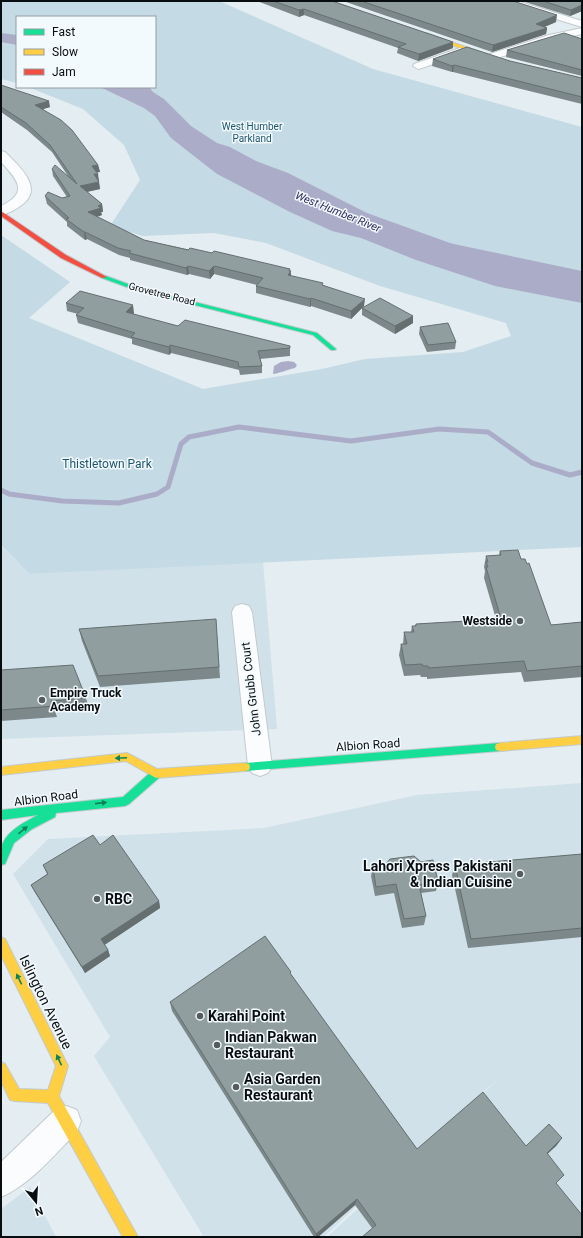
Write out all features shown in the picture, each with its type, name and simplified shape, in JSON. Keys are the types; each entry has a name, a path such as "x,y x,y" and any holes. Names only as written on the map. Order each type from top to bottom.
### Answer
{"main road":[{"path":"416,31 506,61"},
{"name":"Grovetree Road","path":"1,212 56,253 88,271 137,289 172,296 315,334 333,349"},
{"name":"Albion Road","path":"1,815 125,801 156,774 582,740"},
{"path":"1,771 126,757 156,774"},
{"path":"1,860 10,840 28,826 56,812 62,807"},
{"name":"Islington Avenue","path":"1,942 62,1066 59,1109"},
{"path":"1,1068 15,1095 59,1109 131,1237"}],"street":[{"path":"507,1 582,24"},
{"path":"491,57 554,37 582,31"},
{"path":"418,66 466,48"},
{"name":"Grovetree Road","path":"1,155 23,179 25,186 25,193 21,200 1,212"},
{"name":"John Grubb Court","path":"242,612 260,766"},
{"path":"1,1181 13,1173 59,1109"}],"shaded area":[{"path":"1,546 31,574 263,562 277,729 1,739"},
{"path":"582,783 582,1237 327,1237 504,1074 415,1151 324,1237 204,1237 94,1056 110,1037 13,874 48,839 264,828 417,795"},
{"path":"30,1187 56,1237 1,1237 1,1209"}],"green space":[{"path":"1,1 219,1 373,69 582,127 582,547 30,574 1,545 1,235 70,282 29,318 203,389 322,369 365,359 463,352 511,336 506,323 380,286 266,243 214,233 143,236 110,226 140,180 124,145 83,109 30,88 156,88 156,16 16,16 16,83 1,79"}],"water":[{"path":"1,33 16,35 16,45 1,42"},
{"path":"102,88 150,88 153,92 164,99 191,126 217,143 230,147 256,161 288,173 367,213 522,269 582,277 582,303 495,286 416,260 361,238 332,231 290,212 217,174 171,138 155,116 144,108"},
{"path":"281,362 294,362 297,365 295,368 273,374 274,366"}],"building":[{"path":"273,1 332,1 453,42 419,54 398,47 406,44 304,9 299,10"},
{"path":"361,1 513,1 557,15 536,24 547,28 493,45"},
{"path":"543,1 582,1 582,5 571,10"},
{"path":"564,33 582,39 582,70 507,50"},
{"path":"467,47 510,61 582,78 582,97 454,65 452,66 433,59"},
{"path":"1,85 49,101 35,105 61,120 72,130 98,165 92,166 98,174 94,174 99,182 80,186 102,204 98,206 101,208 88,212 144,240 188,250 190,248 212,253 214,251 290,269 289,271 291,271 288,275 323,283 322,285 365,299 351,311 311,298 256,286 263,278 214,266 209,271 188,266 186,268 129,253 131,251 118,248 84,232 66,219 69,218 45,196 48,192 62,198 70,196 52,169 55,165 77,184 50,145 26,123 1,107"},
{"path":"80,291 133,305 126,312 178,326 185,320 290,346 290,348 258,351 262,366 239,367 238,362 131,337 135,333 76,315 84,308 66,303"},
{"path":"380,298 413,316 395,326 362,308"},
{"path":"448,323 456,342 428,345 420,327"},
{"name":"Westside","path":"518,550 521,559 525,559 527,564 529,563 551,625 582,622 582,666 527,671 524,661 429,668 428,666 423,666 422,664 405,665 401,644 407,644 404,632 414,632 412,626 416,626 416,624 501,619 486,567 488,567 486,562 488,562 486,556 501,555 500,551"},
{"path":"216,619 219,667 98,676 79,629"},
{"path":"73,665 86,698 51,701 54,706 1,710 1,670"},
{"name":"RBC","path":"93,835 100,845 113,835 159,901 101,939 108,950 82,967 31,885 48,874 43,865"},
{"path":"582,854 582,928 471,939 455,865"},
{"path":"414,856 421,862 433,860 438,881 419,885 426,916 404,919 396,884 376,887 373,867 385,865 390,859"},
{"path":"265,936 417,1149 483,1092 526,1146 549,1124 562,1138 547,1153 564,1175 556,1183 582,1215 582,1237 362,1237 376,1225 357,1199 316,1234 170,1002"}],"waterway":[{"name":"West Humber River","path":"449,250 582,279"},
{"path":"1,490 9,494 62,501 119,503 157,494 168,487 181,444 189,437 239,427 351,441 439,429 488,432 532,463 570,475 582,472"}],"traffic: fast":[{"path":"104,277 137,289 315,334 333,349"},
{"path":"245,767 500,747"},
{"path":"1,815 125,801 156,774"},
{"path":"1,860 10,840 28,826 51,814"}],"traffic: slow":[{"path":"424,34 492,57"},
{"path":"500,747 582,740"},
{"path":"1,771 127,757 156,774 245,767"},
{"path":"1,943 62,1066 52,1097 131,1237"},
{"path":"1,1068 15,1095 52,1097"}],"traffic: jam":[{"path":"1,213 63,257 104,277"}],"place":[{"name":"Westside","path":"520,621"},
{"name":"Empire Truck Academy","path":"42,700"},
{"name":"Lahori Xpress Pakistani & Indian Cuisine","path":"520,874"},
{"name":"RBC","path":"97,899"},
{"name":"Karahi Point","path":"200,1016"},
{"name":"Indian Pakwan Restaurant","path":"217,1045"},
{"name":"Asia Garden Restaurant","path":"236,1087"}],"park label":[{"name":"West Humber Parkland","path":"252,132"},
{"name":"Thistletown Park","path":"107,464"}]}
